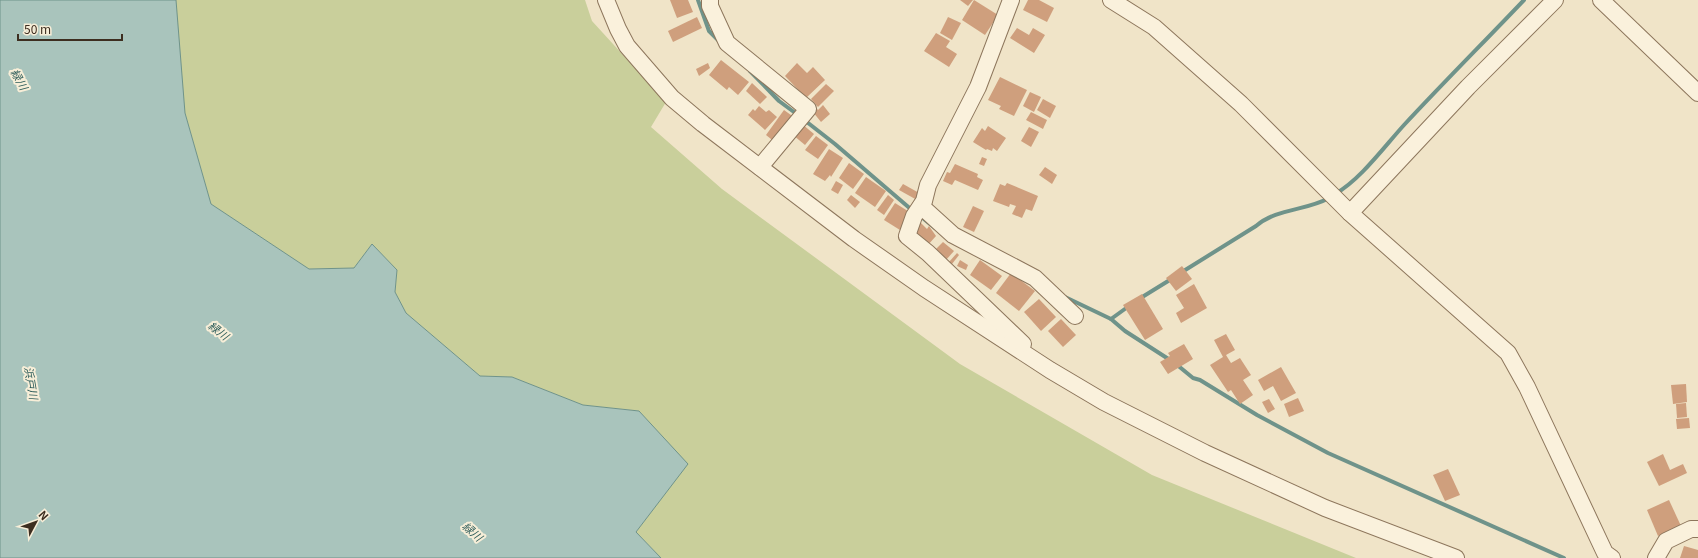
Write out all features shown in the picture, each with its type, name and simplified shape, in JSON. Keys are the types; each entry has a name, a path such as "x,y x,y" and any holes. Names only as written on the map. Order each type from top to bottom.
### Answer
{"street":[{"path":"606,0 627,46 672,98 854,239 924,288 1050,370 1104,402 1205,453 1325,508 1456,558"},
{"path":"710,0 710,6 727,43 808,109 760,167"},
{"path":"1011,0 978,87 928,185 924,201 914,216 907,236 928,253 1050,370"},
{"path":"1111,0 1154,26 1241,104 1350,213 1508,353 1527,387 1605,553 1612,558"},
{"path":"1350,213 1468,87 1555,0"},
{"path":"1601,0 1698,93"},
{"path":"921,206 953,235 1035,278 1075,316"},
{"path":"1656,558 1666,541 1691,529 1698,529"}],"green space":[{"path":"78,0 585,0 592,21 666,102 651,127 722,189 960,364 1152,475 1356,558 661,558 636,532 687,464 639,411 583,405 512,377 480,376 406,313 395,292 397,270 372,244 354,268 309,269 211,204 185,113"}],"water":[{"path":"0,0 176,0 185,113 211,204 309,269 354,268 372,244 397,270 395,292 406,313 480,376 512,377 583,405 639,411 688,464 636,532 661,558 0,558"}],"building":[{"path":"670,0 688,0 693,12 677,18"},
{"path":"960,0 973,0 968,6"},
{"path":"974,0 998,15 985,35 962,20"},
{"path":"1028,0 1039,0 1054,8 1047,22 1023,10"},
{"path":"697,17 702,28 673,42 668,31"},
{"path":"948,17 961,23 952,40 940,33"},
{"path":"1017,28 1029,35 1033,28 1045,35 1034,53 1010,38"},
{"path":"936,33 950,41 946,47 957,54 949,67 924,51"},
{"path":"721,60 749,82 738,95 729,87 727,90 709,75"},
{"path":"708,63 710,68 699,76 696,69"},
{"path":"797,63 807,73 813,67 825,80 806,98 785,76"},
{"path":"1000,77 1027,90 1014,116 999,109 1001,106 988,100"},
{"path":"752,83 767,97 760,104 746,91"},
{"path":"826,84 834,91 818,107 811,99"},
{"path":"1030,92 1041,97 1034,112 1023,106"},
{"path":"1043,99 1056,106 1050,118 1037,110"},
{"path":"812,103 818,110 823,105 830,114 821,122 809,107"},
{"path":"759,106 766,112 769,110 777,117 765,130 748,115 753,109 755,111"},
{"path":"784,110 795,118 776,143 766,135"},
{"path":"1031,112 1047,120 1043,129 1026,120"},
{"path":"802,124 814,134 805,145 793,135"},
{"path":"988,126 1006,138 997,151 993,148 992,151 986,150 973,142 982,128 985,131"},
{"path":"1029,127 1039,132 1031,147 1021,141"},
{"path":"816,136 828,145 818,159 805,150"},
{"path":"829,149 843,158 831,177 830,175 825,181 813,174"},
{"path":"982,157 987,159 984,166 979,164"},
{"path":"849,163 864,174 853,189 839,178"},
{"path":"955,164 978,174 977,177 983,180 978,190 955,180 952,185 943,181 947,172 950,173"},
{"path":"1045,167 1057,175 1052,184 1039,175"},
{"path":"866,177 886,191 875,207 855,193"},
{"path":"836,181 843,185 838,194 831,190"},
{"path":"1007,183 1038,196 1032,211 1026,209 1022,218 1012,214 1016,206 1010,204 1009,207 993,201 1000,184 1005,186"},
{"path":"903,184 921,194 917,200 899,190"},
{"path":"851,195 860,202 855,208 847,200"},
{"path":"888,195 894,200 884,215 877,210"},
{"path":"895,203 911,213 900,230 884,220"},
{"path":"973,206 984,211 974,232 963,227"},
{"path":"918,220 927,229 929,226 936,236 927,246 915,236"},
{"path":"943,242 954,251 946,260 935,250"},
{"path":"957,253 959,255 952,264 949,262"},
{"path":"960,260 968,265 966,270 957,266"},
{"path":"980,260 1002,276 991,290 970,275"},
{"path":"1182,266 1192,279 1176,291 1166,278"},
{"path":"1011,273 1035,291 1019,311 996,293"},
{"path":"1194,284 1207,308 1181,323 1176,313 1184,308 1176,295"},
{"path":"1142,294 1163,329 1145,340 1123,305"},
{"path":"1039,299 1056,317 1041,331 1024,312"},
{"path":"1061,319 1076,335 1063,347 1048,331"},
{"path":"1226,334 1235,350 1226,355 1231,363 1240,358 1251,375 1243,380 1253,395 1240,404 1231,390 1228,392 1210,365 1223,357 1214,340"},
{"path":"1184,344 1193,359 1168,374 1160,362 1170,356 1168,353"},
{"path":"1281,367 1296,393 1281,401 1273,386 1264,391 1258,380"},
{"path":"1686,384 1687,402 1673,404 1671,385"},
{"path":"1298,398 1304,411 1289,417 1284,404"},
{"path":"1269,399 1275,409 1268,413 1262,402"},
{"path":"1686,403 1687,417 1677,418 1676,404"},
{"path":"1689,418 1690,428 1677,429 1676,419"},
{"path":"1663,454 1670,470 1683,464 1687,473 1659,486 1647,462"},
{"path":"1448,469 1460,495 1445,501 1433,475"},
{"path":"1669,500 1681,526 1658,536 1647,510"},
{"path":"1684,546 1698,550 1698,558 1680,558"}],"waterway":[{"path":"698,0 709,31 719,41"},
{"path":"1335,194 1363,172 1404,125 1524,0"},
{"path":"750,71 779,101 798,115"},
{"path":"803,119 835,144 913,211"},
{"path":"1182,272 1264,220 1329,198"},
{"path":"919,215 935,228"},
{"path":"1139,299 1173,278"},
{"path":"1065,297 1111,319 1125,331 1170,360"},
{"path":"1111,319 1129,306"},
{"path":"1176,364 1193,378 1200,380 1257,415 1328,453 1564,558"}],"water label":[{"name":"緑川","path":"20,79"},
{"name":"緑川","path":"219,330"},
{"name":"浜戸川","path":"32,383"},
{"name":"緑川","path":"473,531"}]}
